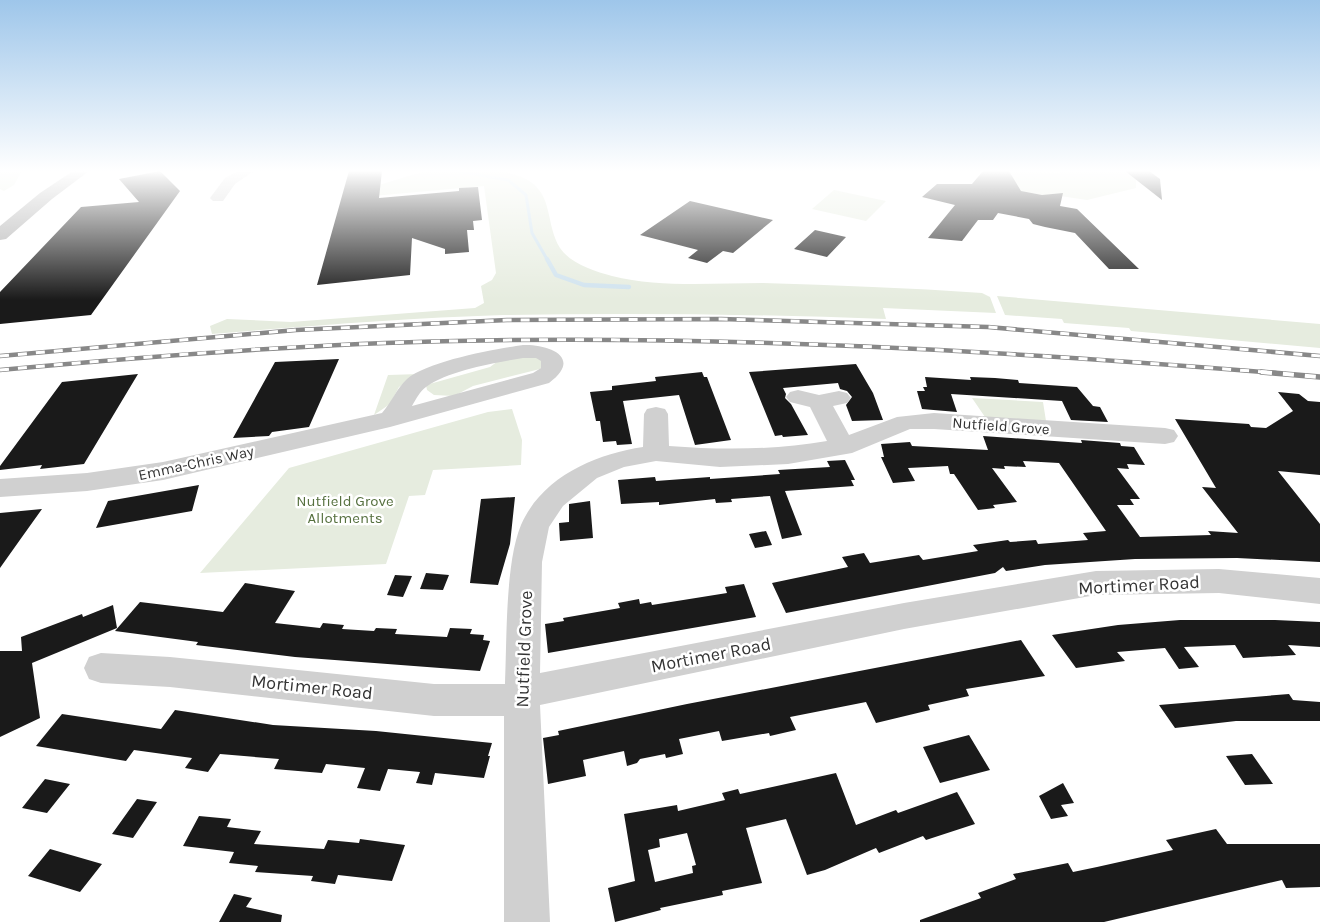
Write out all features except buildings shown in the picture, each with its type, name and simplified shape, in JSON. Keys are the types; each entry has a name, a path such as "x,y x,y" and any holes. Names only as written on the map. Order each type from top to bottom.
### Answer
{"main road":[{"path":"0,235 25,214"}],"street":[{"name":"Emma-Chris Way","path":"0,488 96,481 163,471 398,409 442,405 541,378 552,370 552,359 542,352 524,350 449,370 418,382 398,409"},
{"path":"819,399 843,447"},
{"path":"655,412 656,454"},
{"name":"Nutfield Grove","path":"527,922 522,695 527,562 530,541 542,513 568,486 597,467 618,459 656,454 720,458 788,456 843,447 906,422 934,421 1165,436"},
{"name":"Mortimer Road","path":"101,668 170,672 434,700 506,700 537,690 904,616 1096,583 1219,581 1320,591"}],"green space":[{"path":"488,214 549,214 555,239 565,254 577,263 598,272 630,280 668,283 763,283 900,288 982,293 990,297 996,313 883,308 886,319 694,314 503,315 394,320 212,334 210,326 227,319 291,322 475,308 484,303 481,286 492,280 496,273"},
{"path":"835,214 873,214 866,221"},
{"path":"997,296 1320,324 1320,348 1131,331 1129,328 1064,323 1062,319 1005,315"},
{"path":"539,355 543,365 540,369 473,386 454,396 434,395 427,390 426,385 490,367 502,358"},
{"path":"420,374 399,387 390,404 374,415 388,375"},
{"path":"972,398 1043,402 1046,421 985,417"},
{"name":"Nutfield Grove Allotments","path":"512,409 522,440 521,465 433,470 425,495 409,496 386,564 200,573 289,468 488,412"}],"waterway":[{"path":"529,214 532,233 548,261"},
{"path":"547,259 556,275 584,285 629,287"}],"railway":[{"path":"0,356 296,330 507,320 721,319 988,327 1320,356"},
{"path":"0,370 170,355 284,348 455,341 660,340 866,346 1276,373"},
{"path":"1261,372 1320,377"}]}
